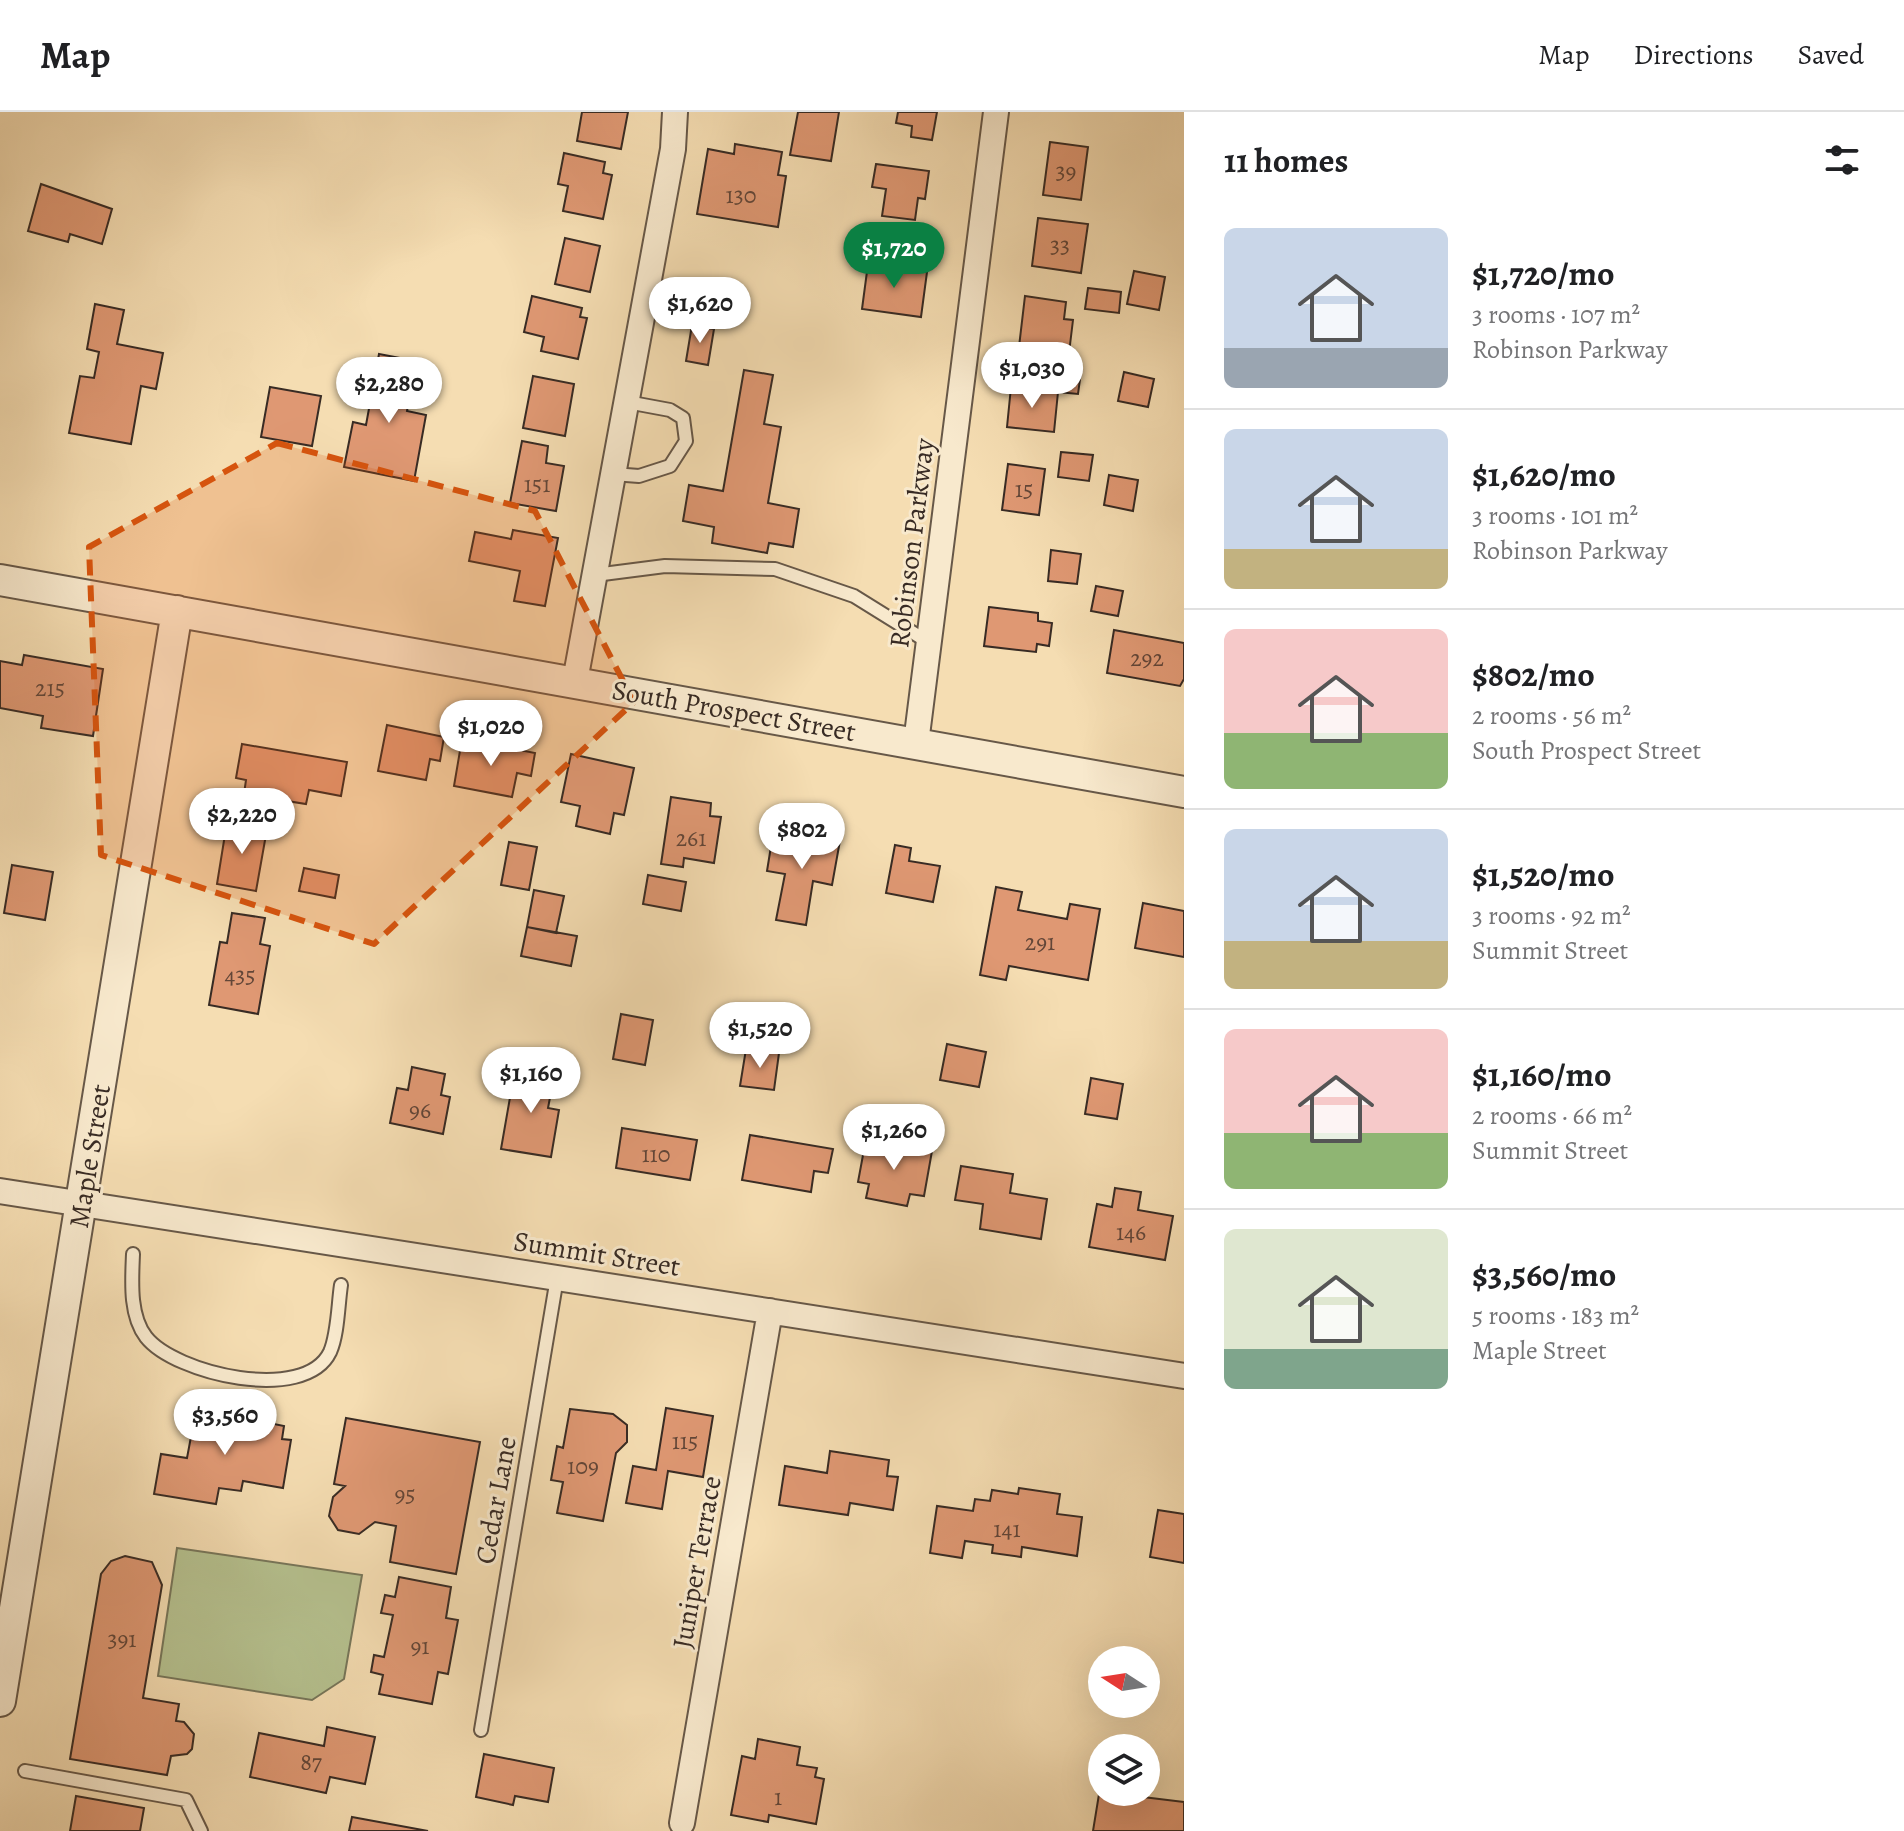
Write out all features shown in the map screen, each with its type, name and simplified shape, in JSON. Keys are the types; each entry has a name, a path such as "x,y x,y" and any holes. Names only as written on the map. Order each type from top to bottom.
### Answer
{"street":[{"path":"575,681 673,149 675,112"},
{"name":"Robinson Parkway","path":"916,743 996,112"},
{"name":"South Prospect Street","path":"0,580 1184,792"},
{"name":"Maple Street","path":"0,1701 177,611"},
{"name":"Summit Street","path":"0,1191 1184,1376"},
{"name":"Juniper Terrace","path":"682,1823 770,1311"}],"lane":[{"path":"613,474 639,476 670,466 686,441 683,418 670,410 627,402"},
{"path":"595,575 665,566 775,569 854,596 928,642"},
{"path":"133,1254 131,1288 146,1337 175,1360 213,1373 259,1380 312,1370 330,1352 341,1285"},
{"name":"Cedar Lane","path":"481,1730 557,1278"},
{"path":"25,1771 186,1800 201,1831"}],"highlighted area":[{"path":"277,443 535,511 634,702 374,944 101,855 89,547"}],"green space":[{"path":"177,1548 362,1575 344,1679 312,1700 158,1676"}],"building":[{"path":"582,112 628,112 621,149 577,141"},
{"path":"798,112 839,112 831,161 790,155"},
{"path":"898,112 937,112 932,140 911,137 912,126 896,123"},
{"path":"1050,142 1088,147 1081,200 1043,195"},
{"path":"735,144 782,152 778,175 786,176 778,227 697,214 708,149 734,154"},
{"path":"564,153 605,162 603,173 612,175 603,219 563,211 568,186 558,184"},
{"path":"876,164 929,171 925,199 918,198 915,220 882,216 886,189 872,187"},
{"path":"41,184 112,209 102,244 70,234 68,242 28,231"},
{"path":"1038,218 1088,224 1081,273 1032,266"},
{"path":"565,238 600,246 590,292 555,284"},
{"path":"868,264 927,272 921,317 862,309"},
{"path":"1134,271 1165,277 1159,310 1127,304"},
{"path":"1088,288 1121,292 1119,313 1085,309"},
{"path":"532,296 582,308 580,317 587,318 578,359 541,351 544,337 524,332"},
{"path":"1025,296 1066,302 1064,319 1073,320 1069,353 1019,347"},
{"path":"95,304 124,310 117,344 163,353 156,389 141,386 131,444 69,433 80,376 94,378 99,352 87,349"},
{"path":"692,325 714,329 708,365 686,361"},
{"path":"379,354 416,361 407,411 426,415 414,481 344,467 353,422 366,425"},
{"path":"744,370 773,375 764,424 781,427 768,503 799,509 793,547 769,543 767,553 712,543 714,527 683,521 689,485 723,491"},
{"path":"1060,370 1081,372 1078,394 1058,392"},
{"path":"1124,372 1154,379 1148,407 1118,401"},
{"path":"533,376 574,384 565,436 523,428"},
{"path":"270,387 321,396 312,446 261,437"},
{"path":"1011,387 1058,392 1054,432 1007,427"},
{"path":"522,441 548,446 546,463 564,466 556,511 510,503"},
{"path":"1061,452 1093,455 1089,481 1058,477"},
{"path":"1008,464 1045,469 1039,515 1002,510"},
{"path":"1109,475 1138,480 1133,511 1104,505"},
{"path":"513,530 558,538 545,606 514,601 520,571 469,561 475,532 511,539"},
{"path":"1051,550 1081,554 1077,584 1048,581"},
{"path":"1096,586 1123,591 1118,616 1091,611"},
{"path":"989,607 1038,613 1038,621 1052,623 1049,646 1037,644 1036,652 984,646"},
{"path":"1114,630 1184,643 1184,679 1180,686 1107,673"},
{"path":"24,655 103,669 93,736 41,728 43,716 0,708 0,661 22,665"},
{"path":"387,725 444,737 440,761 430,759 426,780 378,771"},
{"path":"462,739 535,753 531,776 517,773 512,797 454,786"},
{"path":"242,744 347,762 341,796 309,790 306,804 244,794 246,780 236,778"},
{"path":"571,754 634,768 624,815 614,813 610,834 576,826 580,806 561,802"},
{"path":"671,797 711,803 710,816 721,817 714,863 684,858 683,867 661,864"},
{"path":"227,822 267,829 256,891 217,884"},
{"path":"814,830 841,835 832,885 813,881 806,925 776,920 785,874 767,871 773,834 812,841"},
{"path":"509,842 537,847 529,890 501,885"},
{"path":"895,845 911,848 909,861 940,866 933,902 886,893"},
{"path":"12,865 53,872 45,920 4,913"},
{"path":"304,868 339,875 335,898 299,891"},
{"path":"648,875 686,882 681,911 643,904"},
{"path":"996,887 1022,892 1018,910 1067,919 1070,904 1100,909 1088,980 1009,966 1006,980 980,975"},
{"path":"534,890 564,896 556,933 527,927"},
{"path":"1143,903 1184,911 1184,957 1135,948"},
{"path":"232,913 265,918 260,944 270,946 258,1014 209,1005 220,942 227,943"},
{"path":"527,927 577,936 571,966 521,956"},
{"path":"621,1014 653,1020 645,1065 613,1059"},
{"path":"947,1044 986,1052 979,1087 940,1080"},
{"path":"746,1049 779,1053 774,1090 740,1086"},
{"path":"412,1067 445,1074 441,1095 450,1097 443,1134 390,1123 397,1088 408,1090"},
{"path":"515,1069 554,1077 548,1108 559,1110 551,1157 501,1149"},
{"path":"1091,1078 1123,1084 1117,1119 1085,1114"},
{"path":"622,1128 697,1140 690,1180 616,1168"},
{"path":"750,1135 833,1149 828,1173 814,1171 811,1192 742,1180"},
{"path":"866,1139 932,1151 924,1196 910,1194 907,1206 866,1198 869,1184 858,1182"},
{"path":"961,1166 1013,1174 1010,1193 1047,1199 1041,1239 980,1229 983,1204 955,1200"},
{"path":"1115,1188 1141,1192 1138,1210 1173,1216 1165,1260 1089,1247 1097,1204 1112,1207"},
{"path":"197,1405 270,1418 269,1423 284,1426 282,1439 291,1440 283,1488 243,1481 241,1491 219,1488 216,1504 154,1494 161,1454 187,1458"},
{"path":"666,1408 713,1416 703,1477 668,1471 662,1509 626,1503 633,1466 656,1470"},
{"path":"570,1409 613,1414 627,1425 627,1442 616,1453 603,1521 557,1513 563,1482 551,1480 557,1446 563,1448"},
{"path":"346,1418 480,1442 456,1574 390,1562 396,1526 375,1522 359,1534 338,1530 329,1516 333,1497 345,1486 334,1484"},
{"path":"830,1451 889,1460 887,1476 898,1477 893,1510 850,1503 848,1515 779,1505 785,1466 827,1473"},
{"path":"1019,1488 1060,1494 1057,1514 1082,1517 1077,1556 1022,1547 1021,1557 992,1553 993,1545 965,1541 962,1558 930,1553 937,1506 973,1511 975,1499 990,1501 992,1490 1018,1494"},
{"path":"1158,1510 1184,1514 1184,1563 1150,1557"},
{"path":"125,1556 152,1562 162,1585 143,1698 179,1704 176,1721 184,1722 194,1734 192,1749 187,1754 171,1756 167,1775 70,1759 101,1574 111,1561"},
{"path":"399,1577 451,1587 446,1618 458,1620 448,1674 438,1672 432,1704 379,1694 383,1675 371,1672 374,1655 384,1657 393,1615 381,1613 385,1595 395,1597"},
{"path":"327,1727 375,1737 365,1784 330,1777 326,1793 250,1777 259,1733 324,1746"},
{"path":"758,1739 800,1747 797,1765 817,1768 815,1777 824,1779 816,1824 769,1815 768,1822 731,1815 742,1756 755,1759"},
{"path":"484,1754 554,1768 548,1802 515,1796 513,1805 476,1797"},
{"path":"76,1796 144,1808 140,1831 70,1831"},
{"path":"1160,1799 1184,1802 1184,1831 1093,1831 1097,1806 1160,1806"},
{"path":"352,1817 428,1831 349,1831"}]}
